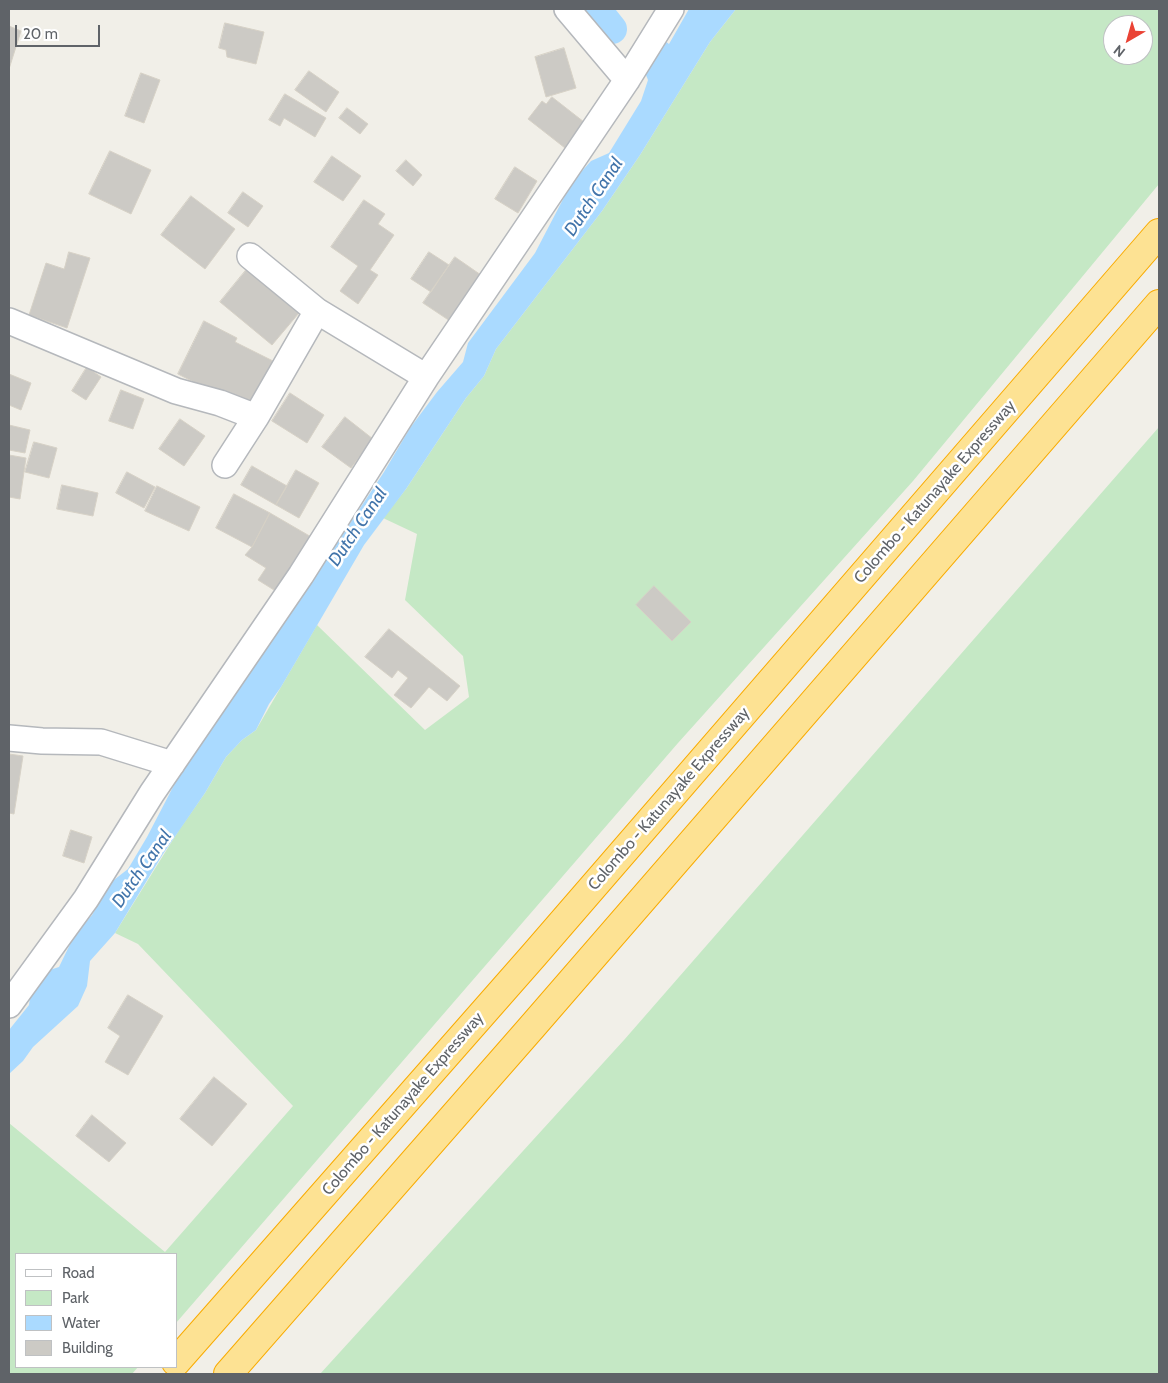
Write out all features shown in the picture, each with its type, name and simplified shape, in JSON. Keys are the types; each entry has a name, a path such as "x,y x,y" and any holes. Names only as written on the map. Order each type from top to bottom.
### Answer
{"highway":[{"name":"Colombo - Katunayake Expressway","path":"178,1360 534,955 1159,233"},
{"path":"228,1374 551,1006 1159,304"}],"street":[{"path":"567,9 627,80"},
{"path":"9,1005 86,899 152,792 301,575 426,377 627,80 671,9"},
{"path":"250,256 317,311 426,377"},
{"path":"225,466 256,417 317,311"},
{"path":"9,321 176,391 220,403 256,417"},
{"path":"9,738 42,741 100,742 172,764"}],"green space":[{"path":"736,9 1159,9 1159,184 913,481 678,743 178,1321 178,1253 15,1253 15,1368 137,1368 132,1374 9,1374 9,1123 165,1252 293,1106 138,944 115,933 226,757 242,740 256,730 317,625 425,730 469,697 463,656 405,600 417,534 383,518 406,489 466,398 484,376 496,349 602,211 640,155 710,42"},
{"path":"1159,427 1159,1374 320,1374 624,1040"}],"water":[{"name":"Dutch Canal","path":"689,9 736,9 710,42 640,155 602,211 496,349 484,376 466,398 406,489 364,545 281,687 269,704 256,730 242,740 226,757 205,793 163,854 115,933 90,961 87,986 78,1006 33,1047 23,1061 9,1074 9,1030 29,1005 31,990 37,974 59,967 74,936 92,915 110,883 128,869 186,762 296,605 384,472 410,428 463,362 468,343 535,253 572,182 591,161 609,153 641,101 648,80 638,55 656,34 669,44"}],"building":[{"path":"225,23 264,32 256,64 227,57 226,50 219,48"},
{"path":"9,26 21,31 9,69"},
{"path":"564,48 576,88 546,97 535,57"},
{"path":"309,71 339,92 326,112 295,90"},
{"path":"141,73 160,80 144,123 125,116"},
{"path":"285,94 326,118 315,137 284,118 280,126 269,120"},
{"path":"552,97 584,122 565,148 528,119 542,101 546,104"},
{"path":"347,108 368,124 360,134 339,118"},
{"path":"110,151 151,170 131,214 89,194"},
{"path":"332,156 361,176 343,201 314,182"},
{"path":"406,160 422,175 413,186 396,171"},
{"path":"515,167 537,181 518,213 495,199"},
{"path":"243,192 263,206 248,227 228,213"},
{"path":"191,196 235,229 205,269 161,235"},
{"path":"364,200 385,214 378,224 394,235 370,270 378,275 358,304 340,291 358,266 331,247"},
{"path":"69,252 90,258 67,328 29,315 46,263 64,269"},
{"path":"429,252 449,265 431,292 411,279"},
{"path":"455,257 481,275 450,321 423,303"},
{"path":"247,269 299,313 272,345 220,302"},
{"path":"204,321 237,338 235,342 277,363 252,412 178,374"},
{"path":"87,367 101,377 86,400 72,391"},
{"path":"9,374 31,383 21,410 9,405"},
{"path":"121,390 144,399 133,429 109,421"},
{"path":"290,393 324,415 307,443 272,421"},
{"path":"345,417 373,439 351,468 322,447"},
{"path":"180,419 205,436 184,466 159,449"},
{"path":"9,425 30,430 25,453 9,450"},
{"path":"34,442 57,448 49,478 25,472"},
{"path":"9,455 26,458 20,499 9,497"},
{"path":"252,466 287,486 276,505 241,485"},
{"path":"296,470 319,483 299,518 276,505"},
{"path":"127,472 155,487 144,508 116,493"},
{"path":"62,485 98,493 93,516 57,509"},
{"path":"157,486 200,507 189,531 145,511"},
{"path":"234,494 270,513 252,547 216,528"},
{"path":"270,513 313,538 286,581 274,590 258,580 266,568 245,555 252,547"},
{"path":"654,586 691,622 672,641 636,605"},
{"path":"389,629 460,686 447,701 429,687 411,708 394,695 408,678 398,670 392,678 365,657"},
{"path":"9,754 23,756 14,814 9,813"},
{"path":"71,830 92,837 84,863 63,856"},
{"path":"128,995 163,1016 128,1075 105,1062 120,1036 108,1028"},
{"path":"214,1077 247,1104 212,1146 180,1119"},
{"path":"92,1115 126,1143 109,1162 76,1136"}],"waterway":[{"path":"596,9 612,29"}]}
